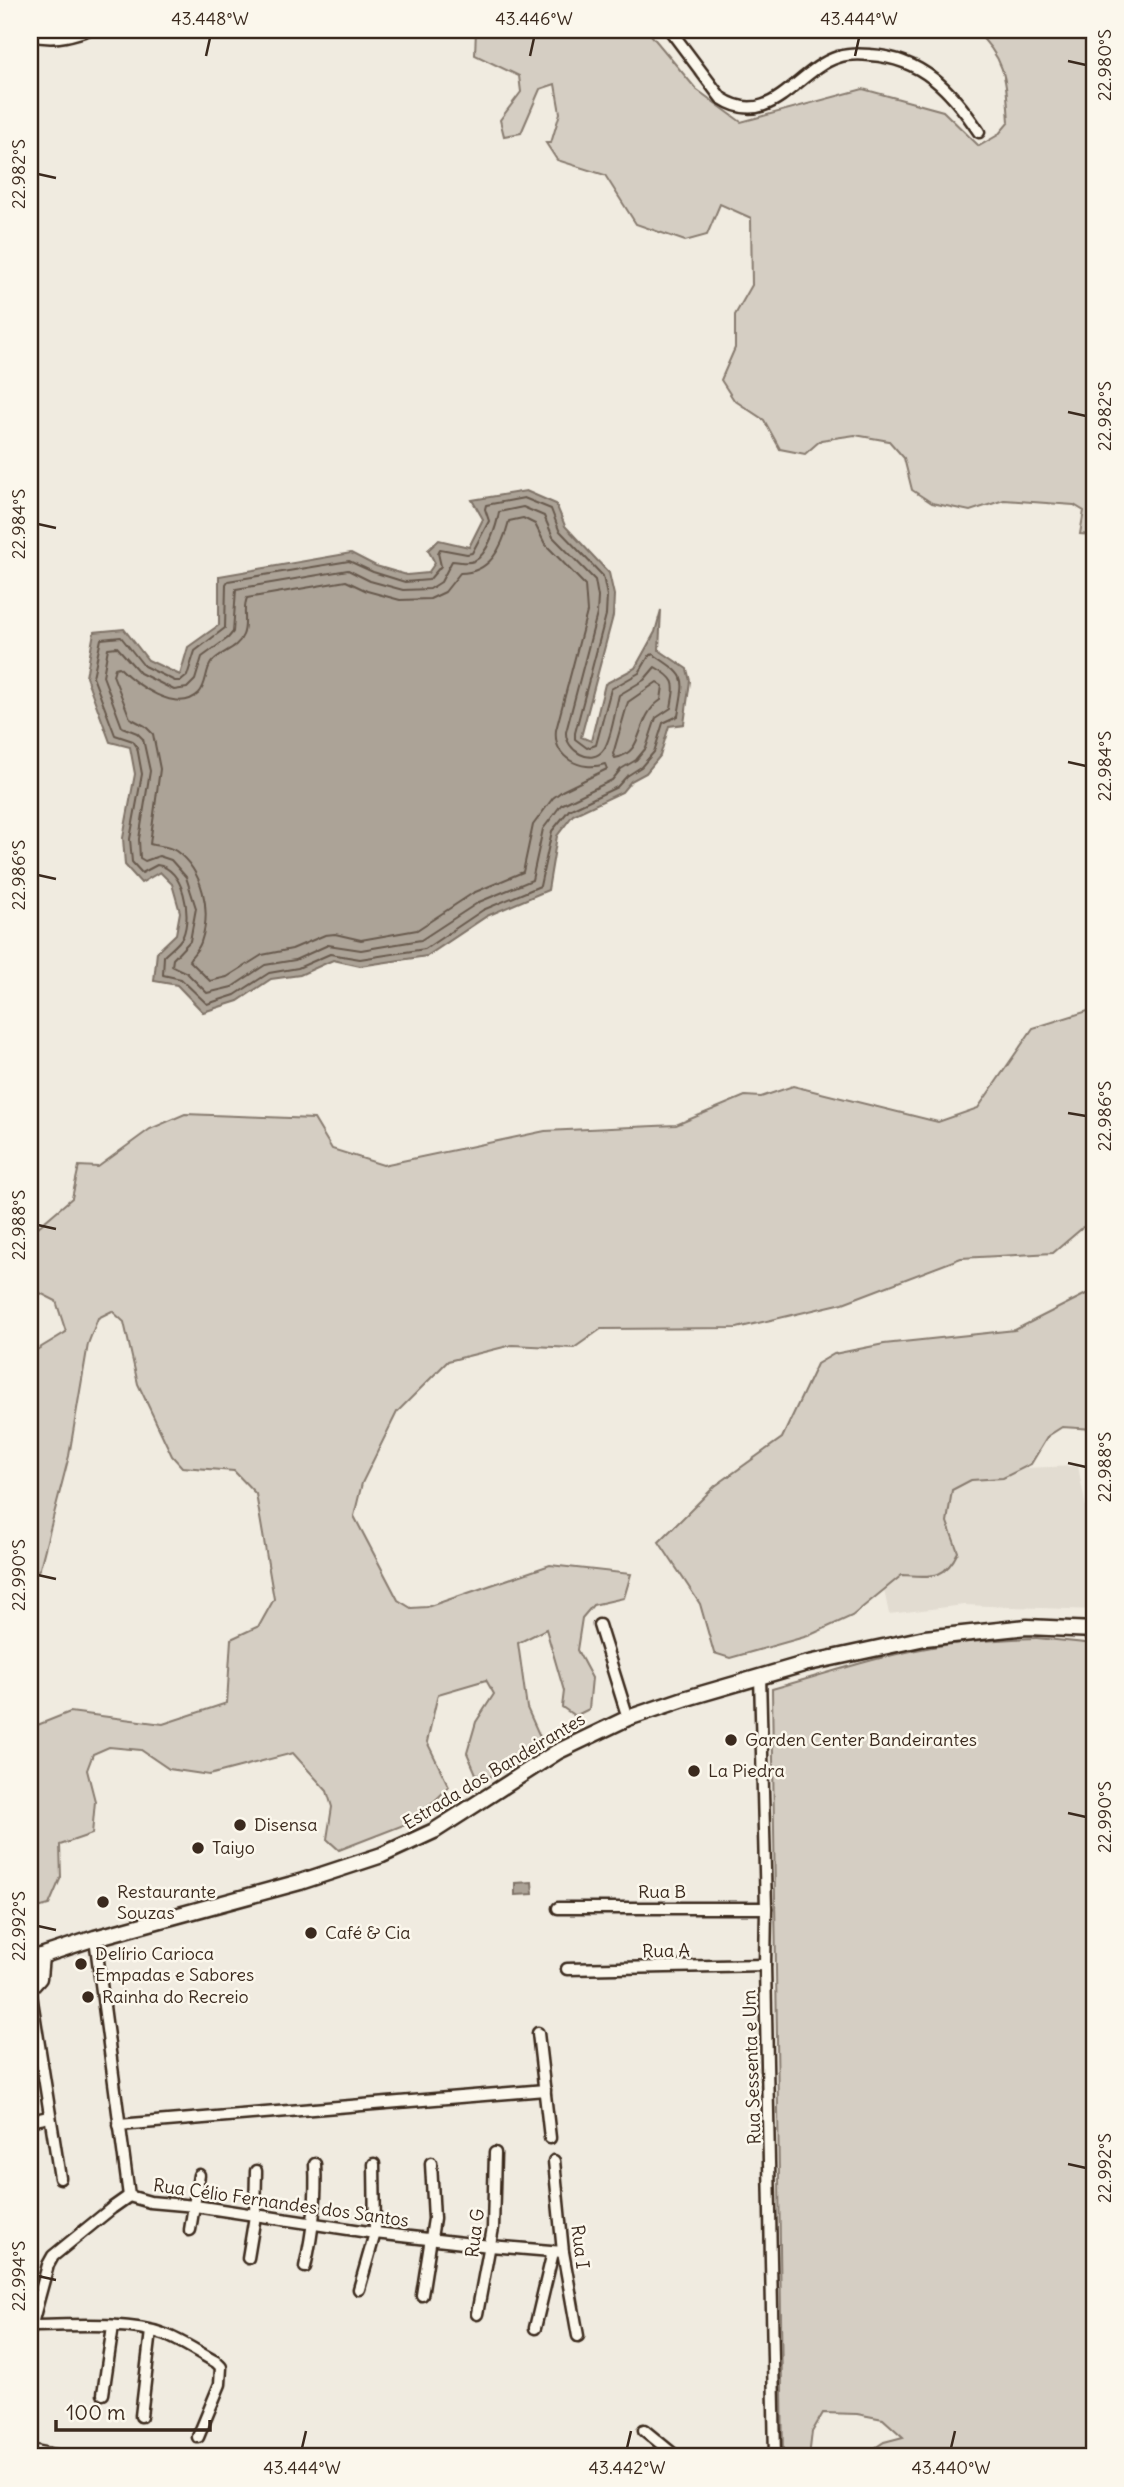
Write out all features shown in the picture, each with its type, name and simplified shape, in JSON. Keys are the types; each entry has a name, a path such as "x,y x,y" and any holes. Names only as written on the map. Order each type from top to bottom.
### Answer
{"main road":[{"name":"Estrada dos Bandeirantes","path":"33,1958 95,1938 300,1882 411,1843 557,1752 628,1718 760,1676 925,1638 1027,1627 1094,1630"},
{"path":"30,1988 38,1978 33,1958"}],"street":[{"path":"30,35 63,38 88,30"},
{"path":"670,30 721,98 730,104 744,108 758,107 773,101 839,57 875,55 895,58 917,66 937,80 955,98 979,132"},
{"path":"599,1625 628,1718"},
{"name":"Rua Sessenta e Um","path":"760,1676 775,2457"},
{"name":"Rua B","path":"558,1908 766,1908"},
{"name":"Rua Célio Fernandes dos Santos","path":"95,1938 129,2196 150,2202 195,2206 375,2233 558,2252"},
{"name":"Rua A","path":"567,1969 765,1965"},
{"path":"30,1988 60,2178"},
{"path":"538,2033 550,2138"},
{"path":"118,2125 544,2090"},
{"path":"30,2122 49,2117"},
{"name":"Rua G","path":"477,2315 490,2246 495,2153"},
{"name":"Rua I","path":"554,2161 558,2252 578,2336"},
{"path":"422,2295 434,2219 431,2163"},
{"path":"305,2267 317,2198 315,2164"},
{"path":"359,2289 375,2233 374,2164"},
{"path":"248,2258 255,2216 257,2171"},
{"path":"190,2230 200,2175"},
{"path":"129,2196 65,2245 48,2264 30,2329 113,2326 151,2331 174,2339 216,2362 221,2367 220,2384 198,2437"},
{"path":"535,2328 558,2252"},
{"path":"103,2394 113,2326"},
{"path":"141,2416 151,2331"},
{"path":"644,2430 677,2457"},
{"path":"30,2450 66,2457"}],"shaded area":[{"path":"476,30 647,30 696,89 741,122 863,89 943,111 979,146 998,135 1009,122 1005,83 999,61 974,30 1094,30 1094,535 1080,534 1084,511 1074,505 1004,500 970,511 932,503 912,490 904,458 889,441 855,435 821,440 805,454 780,449 764,420 734,400 721,380 735,348 735,315 752,285 751,218 720,204 707,235 685,241 636,224 605,175 557,160 546,143 551,143 560,113 555,84 540,89 521,133 504,136 500,120 521,92 519,76 475,55"},
{"path":"1094,1009 1094,1218 1053,1253 961,1258 843,1303 737,1328 601,1329 574,1348 512,1345 448,1361 397,1412 362,1483 354,1516 398,1600 411,1608 427,1607 550,1565 631,1574 624,1598 593,1605 582,1618 577,1650 592,1678 589,1709 575,1716 562,1707 564,1691 546,1629 518,1643 527,1708 542,1741 539,1756 479,1781 467,1753 476,1722 494,1694 486,1680 438,1694 427,1742 449,1787 414,1821 339,1850 327,1839 332,1807 327,1791 293,1753 209,1775 169,1769 141,1750 109,1747 93,1754 87,1770 95,1801 92,1834 60,1845 61,1877 49,1905 30,1910 30,1728 70,1712 163,1724 227,1703 231,1639 259,1626 274,1599 256,1494 234,1471 182,1467 172,1456 138,1384 124,1322 112,1311 98,1318 88,1344 69,1456 40,1568 30,1581 30,1354 66,1332 56,1301 30,1288 30,1234 72,1198 79,1166 98,1167 150,1129 185,1114 314,1119 332,1149 383,1165 545,1131 676,1125 745,1096 761,1097 793,1086 938,1122 978,1108 1033,1028"},
{"path":"1094,1290 1094,1429 1062,1427 1048,1436 1031,1464 1003,1478 971,1480 952,1490 947,1522 958,1552 942,1572 929,1576 902,1575 852,1616 808,1636 730,1658 714,1653 700,1604 659,1542 715,1486 782,1438 817,1364 834,1354 884,1344 1015,1330"},
{"path":"1078,1466 1094,1550 1094,1610 964,1605 889,1614 884,1590 902,1575 935,1576 957,1552 947,1523 952,1490 971,1480 1003,1478 1022,1468"},
{"path":"1037,1638 1094,1644 1094,2457 884,2457 875,2448 884,2442 903,2437 883,2419 857,2414 823,2413 812,2432 809,2457 783,2457 772,1689 902,1653 957,1643"}],"water":[{"path":"526,491 556,504 565,526 609,573 614,595 613,616 581,737 591,741 605,684 635,668 655,632 661,610 659,650 687,669 690,681 684,724 669,726 660,756 646,773 631,781 622,792 573,815 557,836 548,890 487,916 427,956 360,966 333,960 300,975 271,979 238,1001 203,1012 177,985 154,981 157,952 176,934 180,912 172,884 160,872 141,883 125,865 123,838 135,774 130,747 110,742 86,677 94,632 124,629 148,660 180,675 188,647 219,625 219,576 351,553 376,566 407,575 428,573 435,563 428,550 439,540 469,547 483,519 472,500"},
{"path":"532,1882 533,1894 515,1895 515,1883"}],"place":[{"name":"Garden Center Bandeirantes","path":"731,1740"},
{"name":"La Piedra","path":"694,1771"},
{"name":"Disensa","path":"240,1825"},
{"name":"Taiyo","path":"198,1848"},
{"name":"Restaurante Souzas","path":"103,1902"},
{"name":"Café & Cia","path":"311,1933"},
{"name":"Delírio Carioca Empadas e Sabores","path":"81,1964"},
{"name":"Rainha do Recreio","path":"88,1997"}]}
